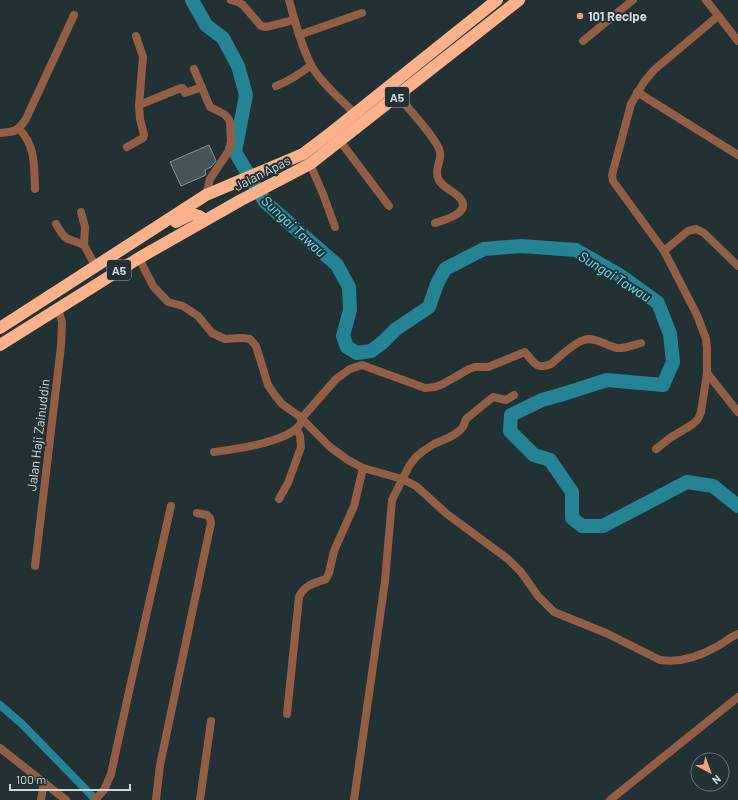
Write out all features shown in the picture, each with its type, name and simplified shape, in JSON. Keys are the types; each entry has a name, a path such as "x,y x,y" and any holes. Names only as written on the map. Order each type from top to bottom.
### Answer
{"highway":[{"name":"Jalan Apas","path":"0,328 96,267 206,194 303,154 497,0"},
{"name":"Jalan Apas","path":"0,345 139,258 241,200 310,164 519,0"},
{"path":"355,114 365,115 387,104"},
{"path":"158,226 162,227 192,214 205,220"}],"street":[{"path":"232,0 243,5 261,26 266,27 294,20"},
{"path":"289,0 294,20 311,65 319,76 355,114"},
{"path":"583,41 633,0"},
{"path":"706,0 738,41"},
{"path":"300,35 362,13"},
{"path":"0,133 19,129 26,119 74,16"},
{"path":"656,449 698,419 707,372 707,348 697,315 664,251 613,181 612,175 631,104 637,92 654,70 718,16"},
{"path":"127,147 143,138 144,135 140,119 139,104 143,57 136,36"},
{"path":"276,86 287,82 302,73 311,65"},
{"path":"194,69 210,107 224,114 230,122 231,142 228,152 210,179 206,194"},
{"path":"139,104 181,88 183,88 185,93 202,87"},
{"path":"637,92 738,155"},
{"path":"398,96 438,144 441,156 436,174 438,180 463,202 458,215 435,223"},
{"path":"19,129 30,143 34,160 35,189"},
{"path":"340,141 389,206"},
{"path":"310,164 335,227"},
{"path":"81,212 85,227 84,245 96,267"},
{"path":"56,224 67,239 84,245"},
{"path":"664,251 688,231 696,229 704,234 738,266"},
{"path":"139,258 154,286 168,302 183,306 198,316 212,333 218,336 225,339 242,338 250,340 256,346 268,385 274,394 282,404 330,446 348,460 363,468 402,479 416,486 447,514 508,559 548,607 561,616 606,633 660,660 670,662 702,653 738,634"},
{"name":"Jalan Haji Zainuddin","path":"35,566 61,346 62,322 58,308"},
{"path":"214,452 243,448 277,439 297,429 302,420 336,379 350,369 362,365 425,388 444,384 469,369 475,367 488,367 525,352 538,366 542,367 551,364 577,343 584,340 592,340 617,348 641,343"},
{"path":"707,372 738,412"},
{"path":"354,800 385,581 392,500 413,461 424,450 458,432 466,419 493,397 506,400 514,395"},
{"path":"280,498 288,483 301,447 300,436 297,429"},
{"path":"288,714 299,597 301,591 306,586 326,578 330,573 334,551 354,506 363,468"},
{"path":"95,800 102,793 111,774 171,506"},
{"path":"156,800 160,765 211,523 210,518 207,515 197,513"},
{"path":"610,800 738,697"},
{"path":"200,800 211,721"},
{"path":"0,748 66,800"},
{"path":"41,800 44,782"}],"building":[{"path":"209,145 216,161 211,167 205,170 206,175 181,186 170,162"}],"waterway":[{"name":"Sungai Tawau","path":"192,0 206,25 223,38 238,66 246,95 235,152 265,202 337,265 349,287 350,310 343,336 347,347 357,353 371,351 382,343 396,329 429,307 437,284 445,269 484,249 521,246 576,250 621,276 658,303 670,334 673,362 663,385 607,380 542,400 511,415 510,431 534,455 550,460 572,492 572,518 582,526 603,526 687,482 713,486 738,506"},
{"path":"0,705 22,724 96,800"}],"place":[{"name":"101 Recipe","path":"580,16"}]}
